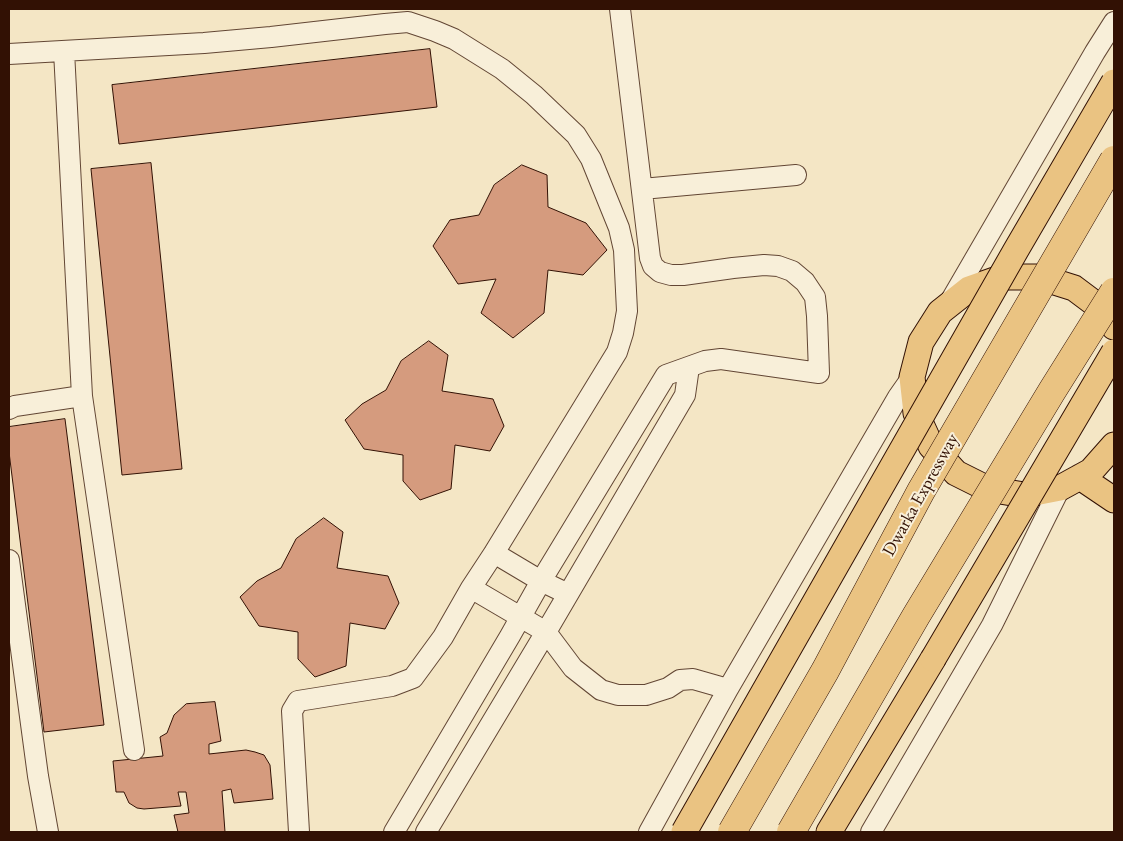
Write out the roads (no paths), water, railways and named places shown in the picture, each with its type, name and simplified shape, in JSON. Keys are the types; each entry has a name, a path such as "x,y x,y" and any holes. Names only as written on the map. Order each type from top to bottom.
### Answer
{"highway":[{"name":"Dwarka Expressway","path":"732,832 825,671 921,491 1114,160"},
{"path":"791,832 916,616 1114,292"}],"main road":[{"path":"684,832 1020,242 1114,82"},
{"path":"1114,327 1102,310 1074,288 1039,276 1003,277 969,289 940,312 921,342 912,377 916,413 931,446 956,473 988,489 1024,495 1070,483 1091,471 1114,445"},
{"path":"829,832 1114,352"},
{"path":"1070,483 1114,500"}],"street":[{"path":"394,832 541,581 666,375 705,361 721,359 819,373 815,296 805,282 792,271 778,266 764,265 672,275 660,272 653,266 650,258 620,9"},
{"path":"9,54 271,37 408,22 435,30 454,39 502,69 534,95 576,135 591,159 619,228 624,250 627,311 617,352 471,588 443,637 413,678 392,686 298,701 292,711 299,832"},
{"path":"948,306 1090,60 1114,22"},
{"path":"64,51 82,396 134,750"},
{"path":"642,189 796,175"},
{"path":"426,832 685,395 689,367"},
{"path":"649,832 728,689 898,397 912,377"},
{"path":"9,409 15,406 82,396"},
{"path":"871,832 992,625 1070,483"},
{"path":"494,553 541,581 568,594"},
{"path":"9,560 38,776 48,832"},
{"path":"471,588 546,632 574,668 601,690 618,695 646,694 668,688 680,680 694,679 728,689"}]}
